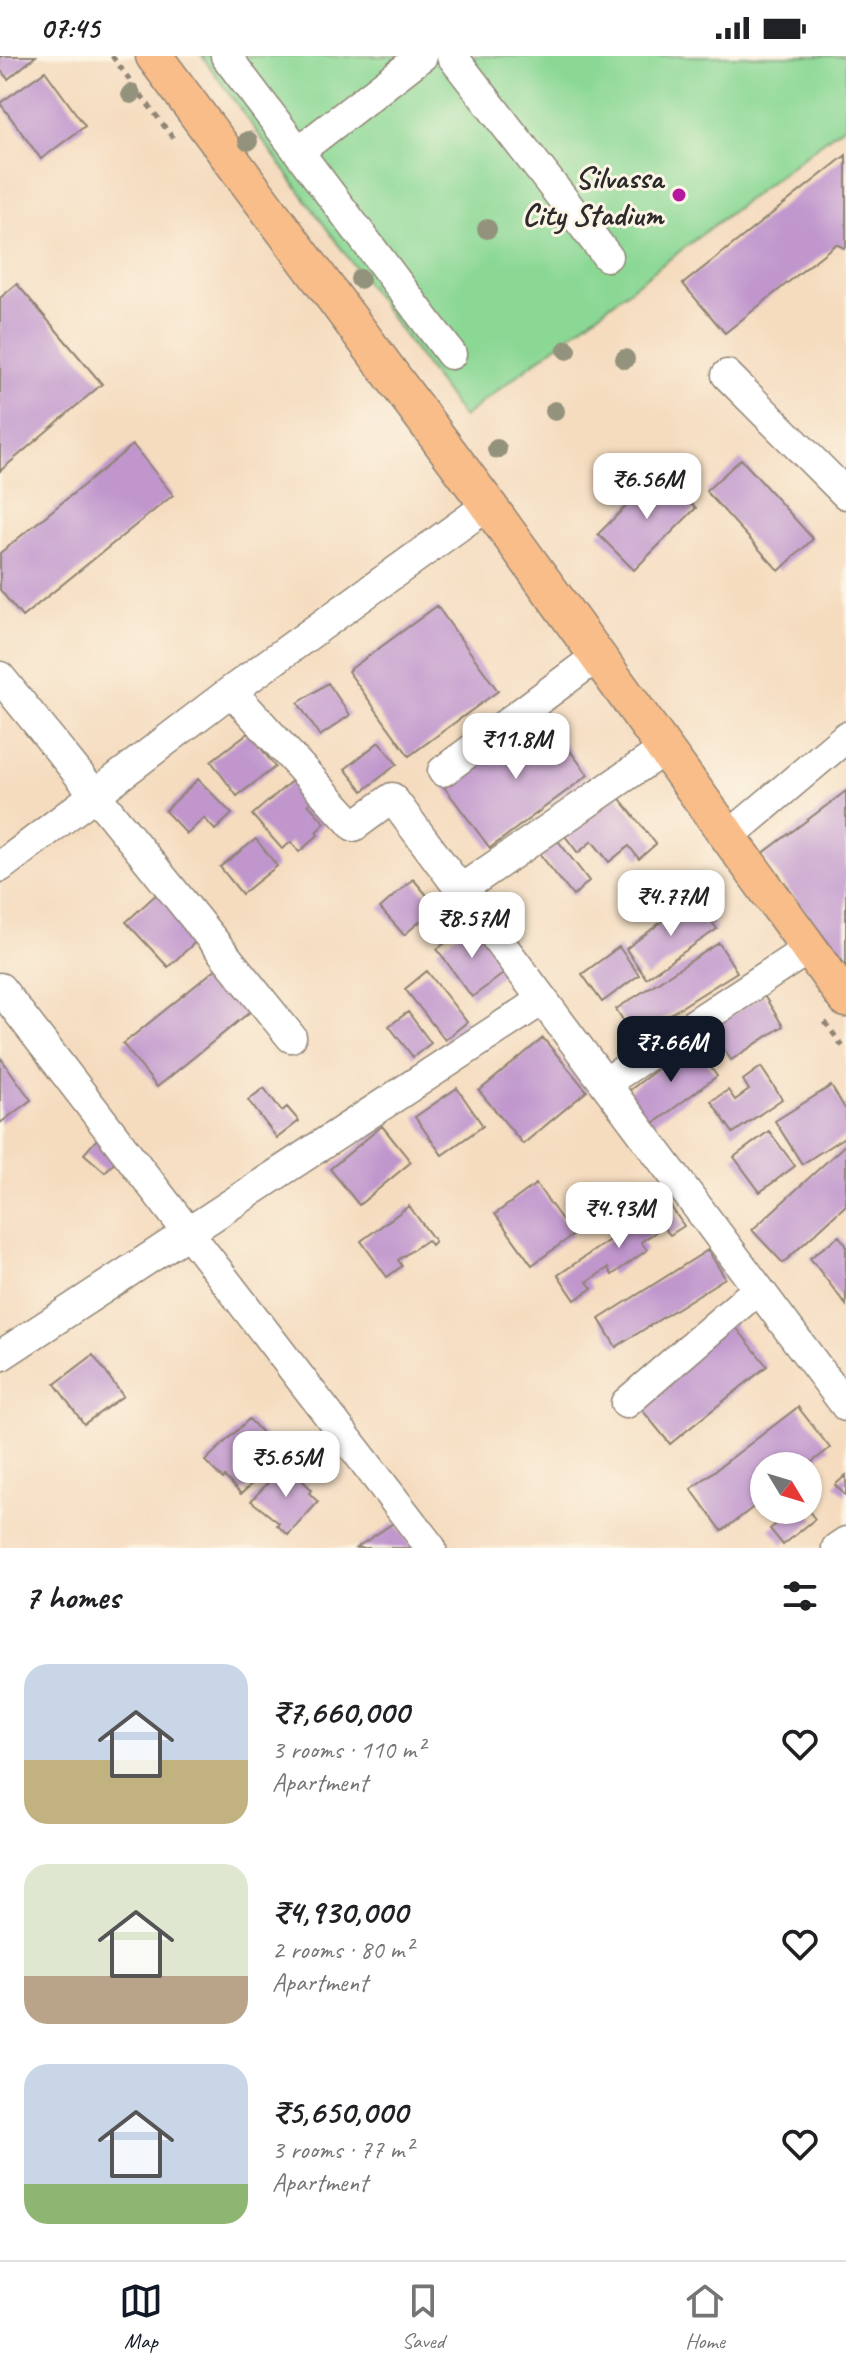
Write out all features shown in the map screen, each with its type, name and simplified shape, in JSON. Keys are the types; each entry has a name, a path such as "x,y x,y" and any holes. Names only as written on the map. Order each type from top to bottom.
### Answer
{"main road":[{"path":"154,56 599,655 846,999"}],"street":[{"path":"226,56 451,354"},
{"path":"299,151 422,56"},
{"path":"452,56 607,256"},
{"path":"727,375 846,494"},
{"path":"0,867 231,691 488,505"},
{"path":"443,771 599,655"},
{"path":"0,677 291,1037"},
{"path":"231,691 354,826 392,798 846,1406"},
{"path":"728,837 846,737"},
{"path":"460,890 665,749"},
{"path":"605,1083 808,949"},
{"path":"0,988 431,1548"},
{"path":"0,1356 542,1000"},
{"path":"626,1403 758,1289"},
{"path":"837,1548 846,1542"}],"green space":[{"path":"202,56 846,56 846,124 463,417"}],"building":[{"path":"0,56 36,56 8,79 0,70"},
{"path":"45,71 85,126 41,159 0,103"},
{"path":"846,155 846,246 836,244 725,333 683,284"},
{"path":"17,284 102,384 0,471 0,298"},
{"path":"133,445 173,495 22,617 0,590 0,553"},
{"path":"741,459 813,539 779,571 706,491"},
{"path":"661,472 696,508 634,570 598,534"},
{"path":"437,606 498,691 409,756 348,671"},
{"path":"328,683 350,715 320,736 298,703"},
{"path":"542,713 588,775 490,848 444,787"},
{"path":"249,732 275,767 237,796 211,761"},
{"path":"379,742 397,764 363,791 345,769"},
{"path":"198,779 232,814 215,830 204,818 187,834 165,811"},
{"path":"294,779 312,800 308,804 325,823 316,832 318,835 299,852 291,842 282,849 252,815"},
{"path":"846,791 846,966 762,854"},
{"path":"617,795 656,844 639,859 629,846 609,862 592,841 578,853 565,836"},
{"path":"552,833 589,881 573,896 535,848"},
{"path":"256,839 277,866 242,894 220,867"},
{"path":"413,879 437,907 404,935 380,908"},
{"path":"160,891 202,936 168,967 126,922"},
{"path":"694,897 717,929 646,978 626,949"},
{"path":"473,923 507,971 472,997 437,949"},
{"path":"719,943 737,972 634,1037 616,1009"},
{"path":"619,947 639,975 602,1002 582,974"},
{"path":"217,968 251,1011 157,1087 123,1044"},
{"path":"427,971 467,1022 445,1040 405,989"},
{"path":"763,994 783,1026 731,1060 711,1029"},
{"path":"408,1012 431,1043 413,1057 389,1026"},
{"path":"543,1038 587,1091 523,1144 479,1091"},
{"path":"692,1043 717,1076 650,1126 626,1093"},
{"path":"0,1057 31,1100 0,1123"},
{"path":"761,1067 782,1099 733,1133 711,1101 728,1090 735,1100 749,1090 743,1080"},
{"path":"831,1086 846,1110 846,1136 802,1164 775,1121"},
{"path":"264,1088 282,1111 287,1107 299,1121 277,1138 248,1100"},
{"path":"457,1088 483,1126 442,1155 415,1117"},
{"path":"382,1126 411,1162 359,1205 330,1169"},
{"path":"769,1131 795,1166 760,1192 734,1157"},
{"path":"97,1139 118,1158 105,1172 84,1154"},
{"path":"846,1144 846,1205 783,1263 752,1230"},
{"path":"536,1184 573,1235 532,1265 495,1214"},
{"path":"667,1201 684,1226 670,1235 663,1227 641,1242 647,1250 612,1275 608,1268 587,1282 592,1288 575,1300 558,1275"},
{"path":"409,1206 435,1241 431,1245 427,1240 398,1260 402,1266 387,1277 361,1241"},
{"path":"839,1236 846,1245 846,1305 810,1258"},
{"path":"708,1250 725,1278 616,1347 599,1319"},
{"path":"731,1321 767,1366 670,1444 634,1400"},
{"path":"93,1355 123,1396 84,1424 55,1384"},
{"path":"798,1407 830,1448 822,1454 750,1452 750,1510 722,1531 691,1489"},
{"path":"249,1419 266,1437 260,1442 277,1460 241,1494 205,1461"},
{"path":"285,1464 312,1490 309,1493 318,1502 288,1535 277,1525 279,1523 251,1501"},
{"path":"846,1475 846,1496 835,1485"},
{"path":"395,1522 412,1548 356,1548"},
{"path":"776,1524 809,1524 783,1545 770,1529"}],"place":[{"name":"Silvassa City Stadium","path":"679,195"}]}
